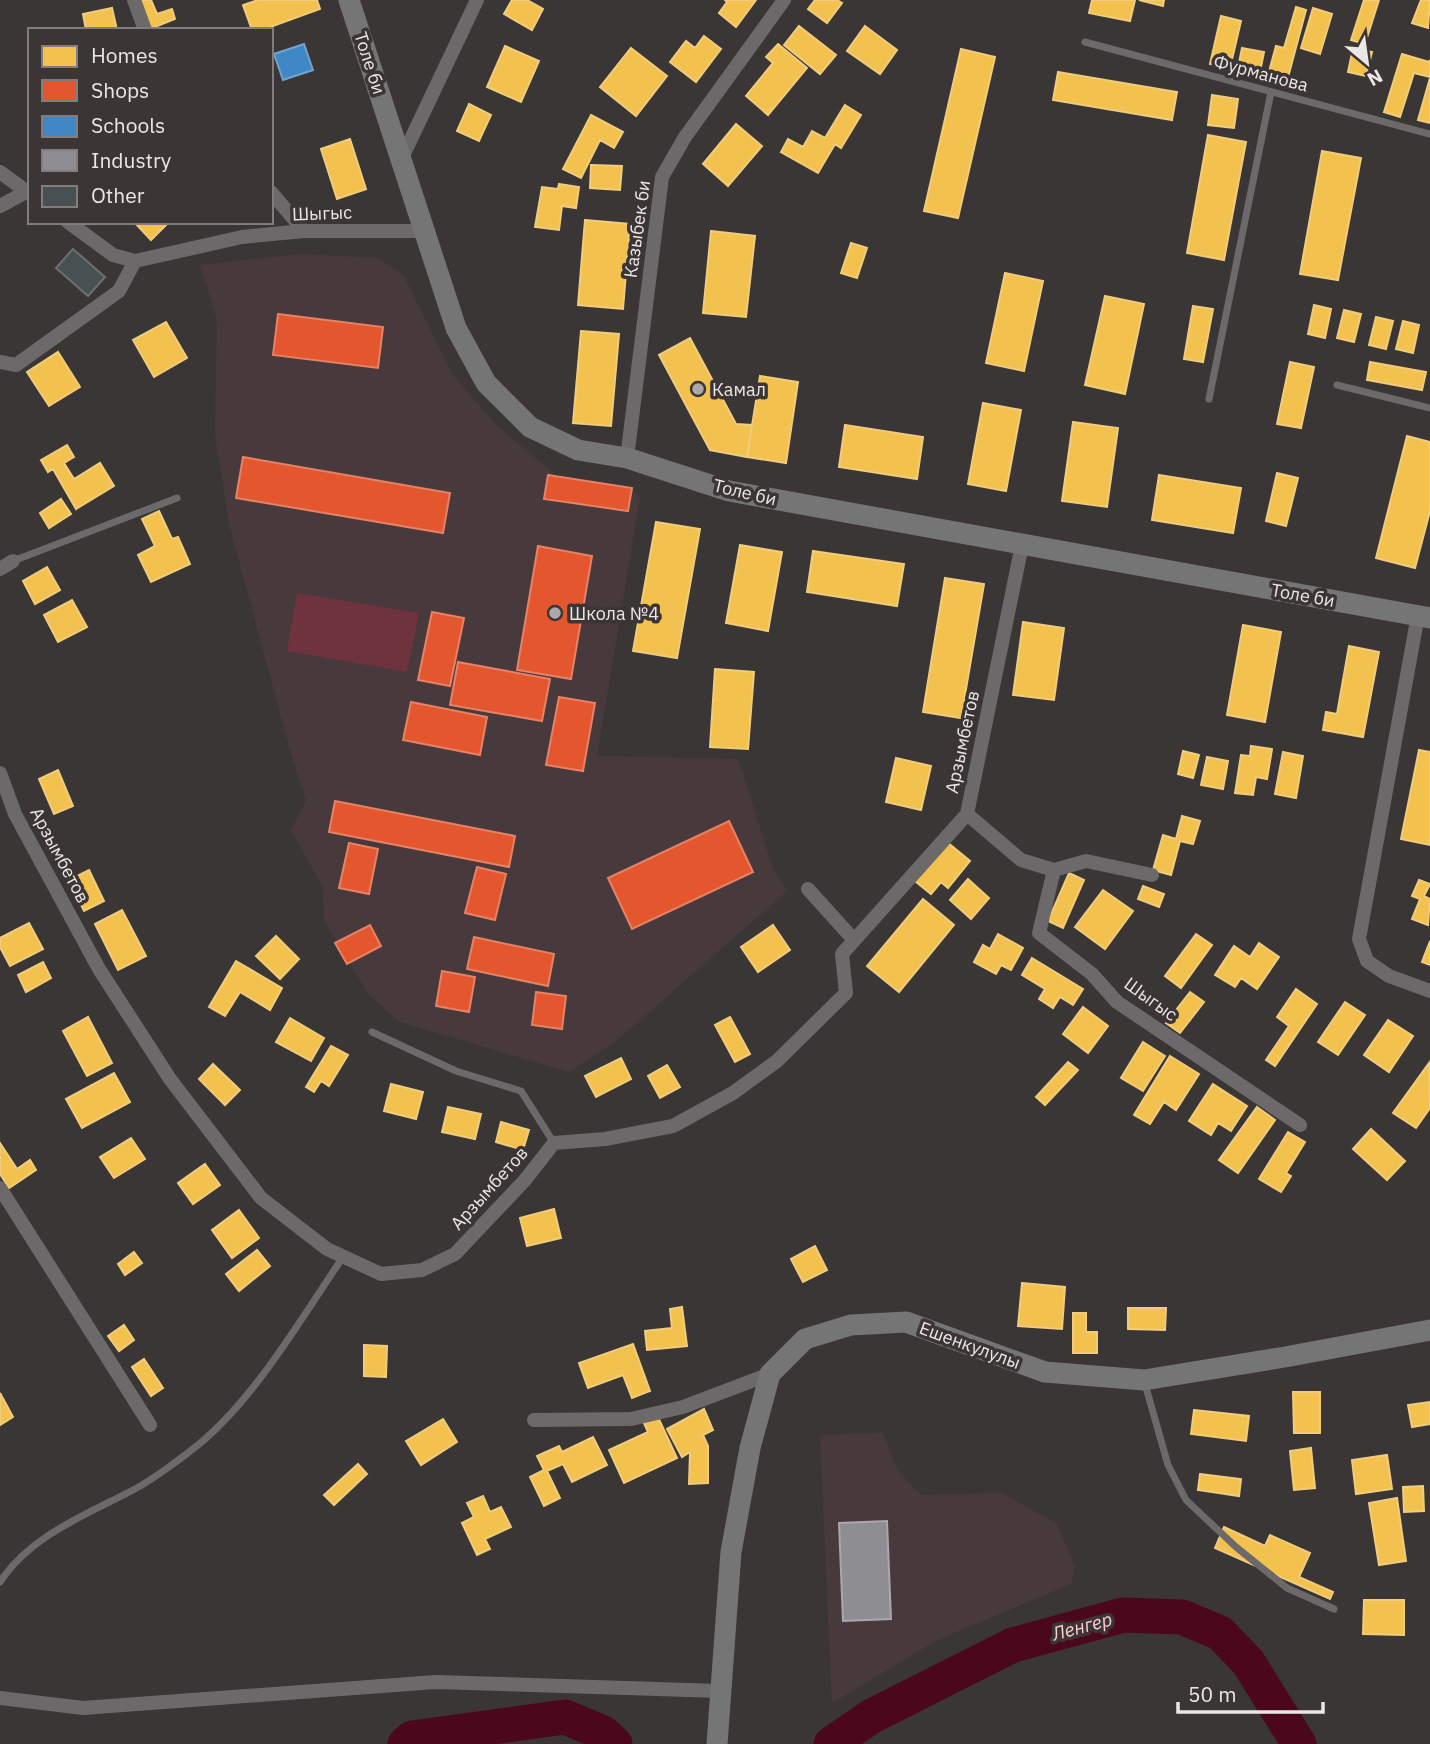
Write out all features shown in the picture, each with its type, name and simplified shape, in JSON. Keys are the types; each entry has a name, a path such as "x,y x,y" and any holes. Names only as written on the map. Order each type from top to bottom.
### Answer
{"main road":[{"name":"Толе би","path":"349,0 456,328 486,383 530,427 578,450 626,458 729,491 1424,616"},
{"name":"Ешенкулулы","path":"717,1744 731,1552 750,1448 770,1374 805,1339 851,1325 906,1322 1045,1372 1144,1380 1430,1330"}],"street":[{"path":"134,0 144,28"},
{"path":"401,160 477,0"},
{"name":"Казыбек би","path":"626,458 662,177 685,137 784,0"},
{"path":"0,172 28,193 0,206"},
{"path":"273,194 304,231"},
{"path":"0,362 16,365 119,291 135,261 113,255 71,224"},
{"name":"Шыгыс","path":"135,261 242,237 304,231 424,231"},
{"name":"Арзымбетов","path":"0,773 15,814 99,969 170,1079 261,1198 327,1249 381,1274 422,1270 456,1254 525,1180 554,1143 605,1139 673,1126 733,1093 777,1061 846,993 842,954 967,814 1022,545"},
{"path":"1424,616 1359,939 1367,961 1390,976 1430,991"},
{"path":"967,814 1021,860 1054,870 1086,861 1152,875"},
{"name":"Шыгыс","path":"1054,870 1039,933 1092,974 1117,1002 1300,1125"},
{"path":"808,889 854,940"},
{"path":"0,1188 150,1425"},
{"path":"534,1420 631,1419 683,1407 770,1374"},
{"path":"0,1698 83,1708 436,1682 720,1691"}],"lane":[{"name":"Фурманова","path":"1085,42 1430,134"},
{"path":"1209,399 1271,92"},
{"path":"1336,385 1430,408"},
{"path":"7,565 177,498"},
{"path":"372,1032 456,1071 521,1091 554,1143"},
{"path":"0,1582 13,1563 56,1529 138,1488 204,1439 249,1393 343,1257"},
{"path":"1144,1380 1168,1465 1186,1500 1236,1547 1287,1588 1334,1609"}],"shaded area":[{"path":"300,254 378,258 404,276 452,374 497,426 558,477 622,487 640,496 597,756 738,759 773,868 787,891 615,1042 569,1072 400,1022 369,995 324,921 323,887 291,830 306,801 229,524 215,433 217,320 200,265"},
{"path":"297,593 419,613 407,672 287,651"},
{"path":"883,1433 898,1471 921,1495 1002,1493 1057,1524 1075,1567 1071,1584 937,1640 832,1703 820,1435"}],"building: Homes":[{"path":"139,0 151,0 157,14 172,9 175,19 150,28"},
{"path":"258,0 317,0 320,9 268,28 251,28 243,5"},
{"path":"512,0 527,0 543,9 532,30 504,14"},
{"path":"725,0 756,0 736,27 719,13 727,2"},
{"path":"815,0 837,0 842,3 827,23 808,9"},
{"path":"1092,0 1135,0 1130,21 1089,13"},
{"path":"1139,0 1164,0 1163,6"},
{"path":"1364,0 1379,0 1365,44 1351,40"},
{"path":"1421,0 1430,0 1428,28 1412,23"},
{"path":"1296,7 1306,10 1286,85 1267,79 1276,46 1284,48"},
{"path":"112,8 117,28 86,28 83,14"},
{"path":"1313,8 1332,14 1320,54 1301,48"},
{"path":"1221,16 1241,21 1230,68 1210,64"},
{"path":"799,26 836,55 820,74 784,45"},
{"path":"865,26 897,50 880,74 847,51"},
{"path":"704,36 721,49 696,82 670,62 686,41 695,48"},
{"path":"778,44 807,68 768,115 746,96 773,63 766,57"},
{"path":"505,46 539,61 521,102 487,87"},
{"path":"631,48 667,76 636,116 600,87"},
{"path":"1242,48 1264,52 1259,77 1237,73"},
{"path":"1353,48 1372,52 1366,76 1348,72"},
{"path":"961,49 995,57 958,218 924,211"},
{"path":"1402,54 1429,62 1430,60 1430,77 1414,73 1400,117 1384,112"},
{"path":"1058,72 1177,92 1172,120 1053,100"},
{"path":"1430,78 1430,123 1418,120"},
{"path":"1212,95 1238,99 1234,128 1208,125"},
{"path":"469,104 491,115 479,141 457,131"},
{"path":"845,105 861,115 841,148 835,144 818,173 781,152 788,139 803,147 812,131 825,138"},
{"path":"591,115 623,132 614,148 600,140 581,178 563,169"},
{"path":"736,124 762,146 728,186 703,164"},
{"path":"1208,135 1246,142 1224,260 1187,253"},
{"path":"350,139 366,189 337,199 321,149"},
{"path":"1322,151 1361,158 1338,280 1300,274"},
{"path":"591,165 622,166 620,190 590,188"},
{"path":"559,184 579,187 576,208 562,206 559,230 535,227 542,187 558,189"},
{"path":"585,220 630,224 623,309 578,305"},
{"path":"136,224 167,224 151,240"},
{"path":"711,231 755,236 746,317 703,313"},
{"path":"851,243 867,248 857,278 841,273"},
{"path":"1005,273 1043,281 1024,371 986,363"},
{"path":"1105,296 1144,304 1125,394 1085,385"},
{"path":"1314,305 1331,309 1325,338 1308,334"},
{"path":"1193,306 1213,309 1203,362 1184,359"},
{"path":"1344,310 1361,314 1354,342 1337,338"},
{"path":"1376,317 1393,321 1386,349 1369,345"},
{"path":"1403,321 1419,325 1413,353 1396,349"},
{"path":"166,322 187,358 154,377 133,340"},
{"path":"581,331 619,334 611,426 573,423"},
{"name":"Камал","path":"690,338 736,424 752,425 747,457 710,450 659,355"},
{"path":"58,352 80,387 49,406 27,372"},
{"path":"1290,362 1314,367 1301,428 1277,424"},
{"path":"1370,362 1426,372 1422,390 1367,380"},
{"path":"760,376 798,382 786,463 747,457"},
{"path":"983,403 1021,410 1006,491 968,484"},
{"path":"1073,422 1118,428 1107,507 1062,501"},
{"path":"845,425 923,437 917,479 839,467"},
{"path":"1407,436 1430,442 1430,511 1415,568 1376,558"},
{"path":"67,445 74,457 64,463 74,479 100,463 114,486 76,509 53,469 48,472 41,460"},
{"path":"1277,473 1298,478 1286,526 1266,521"},
{"path":"1159,475 1241,488 1233,533 1152,520"},
{"path":"61,499 71,514 49,528 40,513"},
{"path":"159,511 172,539 178,537 190,564 151,582 138,555 155,546 142,519"},
{"path":"656,522 700,529 677,658 633,651"},
{"path":"740,545 782,552 768,631 726,623"},
{"path":"813,551 904,564 897,606 807,592"},
{"path":"47,567 60,590 35,604 23,581"},
{"path":"945,578 984,584 961,718 923,712"},
{"path":"72,600 87,627 58,642 44,615"},
{"path":"1023,622 1064,628 1054,700 1013,695"},
{"path":"1243,625 1281,632 1265,722 1227,715"},
{"path":"1349,646 1379,652 1363,737 1323,730 1326,712 1337,714"},
{"path":"715,669 754,672 748,749 710,747"},
{"path":"1251,746 1272,749 1267,779 1256,777 1253,795 1235,793 1241,755 1250,756"},
{"path":"1419,750 1430,752 1430,845 1401,839"},
{"path":"1183,751 1199,755 1193,778 1178,774"},
{"path":"1283,752 1303,756 1296,798 1275,794"},
{"path":"1207,757 1228,761 1223,789 1201,785"},
{"path":"896,758 931,766 921,810 886,802"},
{"path":"58,770 73,806 54,814 39,779"},
{"path":"1182,816 1200,821 1193,844 1180,841 1171,875 1153,870 1163,835 1176,839"},
{"path":"947,842 970,861 948,888 941,882 931,894 915,881"},
{"path":"89,870 104,901 84,911 69,880"},
{"path":"1069,873 1084,880 1063,928 1048,921"},
{"path":"968,879 989,898 971,919 950,900"},
{"path":"1419,880 1430,884 1424,896 1430,899 1428,925 1412,919 1420,899 1412,896"},
{"path":"1143,886 1164,894 1159,907 1138,899"},
{"path":"1103,890 1133,911 1105,949 1075,927"},
{"path":"923,899 954,925 899,992 867,966"},
{"path":"122,910 146,956 118,970 95,924"},
{"path":"29,923 43,949 10,966 0,947 0,938"},
{"path":"773,925 790,950 758,972 741,947"},
{"path":"998,934 1023,948 1011,970 1001,965 996,974 974,962 983,945 990,949"},
{"path":"1196,934 1212,945 1181,988 1165,976"},
{"path":"276,936 299,959 280,979 256,956"},
{"path":"1430,941 1430,965 1422,962"},
{"path":"1259,943 1279,957 1257,989 1241,978 1235,987 1215,975 1234,946 1250,957"},
{"path":"1032,958 1083,989 1073,1005 1060,997 1053,1008 1039,999 1045,989 1022,975"},
{"path":"236,961 282,988 270,1010 240,992 225,1016 209,1007"},
{"path":"43,962 51,978 26,992 18,975"},
{"path":"1296,989 1317,1004 1275,1066 1266,1060 1289,1026 1277,1017"},
{"path":"1190,992 1204,1002 1180,1033 1166,1023"},
{"path":"1345,1002 1365,1015 1338,1055 1318,1042"},
{"path":"1083,1007 1108,1026 1088,1053 1063,1034"},
{"path":"88,1017 112,1063 87,1076 63,1031"},
{"path":"730,1017 750,1054 735,1062 715,1025"},
{"path":"290,1018 324,1038 311,1061 276,1042"},
{"path":"1388,1020 1413,1036 1389,1072 1364,1055"},
{"path":"1143,1042 1165,1056 1143,1091 1121,1078"},
{"path":"331,1046 348,1055 329,1086 321,1081 314,1092 306,1087"},
{"path":"1170,1056 1199,1074 1176,1110 1164,1102 1150,1124 1134,1115"},
{"path":"621,1058 631,1079 596,1097 585,1076"},
{"path":"1068,1062 1078,1070 1045,1105 1036,1097"},
{"path":"1429,1063 1430,1108 1416,1128 1393,1113"},
{"path":"213,1064 240,1090 225,1105 199,1079"},
{"path":"667,1065 680,1087 660,1098 648,1076"},
{"path":"114,1073 130,1102 82,1128 66,1099"},
{"path":"391,1084 423,1092 416,1119 384,1111"},
{"path":"1213,1084 1247,1106 1231,1131 1218,1123 1211,1135 1189,1121"},
{"path":"448,1107 481,1114 475,1139 442,1132"},
{"path":"1257,1107 1275,1120 1238,1173 1219,1160"},
{"path":"501,1122 529,1130 523,1150 496,1142"},
{"path":"1371,1129 1405,1161 1387,1180 1353,1149"},
{"path":"1288,1132 1305,1142 1286,1173 1291,1176 1281,1192 1259,1179"},
{"path":"131,1138 145,1159 114,1178 100,1157"},
{"path":"0,1143 17,1169 30,1160 36,1170 9,1188 0,1174"},
{"path":"205,1164 220,1185 193,1204 178,1183"},
{"path":"554,1209 561,1238 527,1246 520,1218"},
{"path":"239,1210 259,1238 232,1258 212,1230"},
{"path":"815,1246 827,1270 803,1282 791,1259"},
{"path":"257,1250 270,1266 239,1291 226,1274"},
{"path":"134,1252 142,1263 125,1275 118,1264"},
{"path":"1022,1283 1065,1287 1062,1329 1018,1326"},
{"path":"682,1307 687,1346 647,1350 645,1331 672,1328 670,1309"},
{"path":"1128,1308 1166,1308 1165,1330 1128,1329"},
{"path":"1073,1313 1086,1313 1086,1332 1097,1332 1097,1353 1073,1353"},
{"path":"124,1325 134,1340 119,1351 108,1336"},
{"path":"633,1344 650,1391 632,1398 623,1375 588,1388 579,1363"},
{"path":"364,1345 387,1346 386,1377 364,1376"},
{"path":"144,1359 163,1388 151,1396 132,1367"},
{"path":"1293,1392 1320,1392 1320,1433 1294,1433"},
{"path":"0,1393 13,1417 0,1425"},
{"path":"1430,1402 1430,1424 1412,1427 1408,1405"},
{"path":"704,1409 713,1430 703,1435 708,1446 708,1483 689,1484 690,1452 682,1457 667,1429"},
{"path":"1194,1410 1249,1416 1246,1441 1191,1434"},
{"path":"657,1415 677,1458 624,1483 609,1450 648,1432 643,1421"},
{"path":"443,1419 457,1442 421,1465 406,1441"},
{"path":"593,1437 607,1465 572,1482 563,1464 547,1471 560,1498 544,1506 530,1477 544,1470 537,1456 559,1446 562,1452"},
{"path":"1311,1448 1315,1488 1294,1490 1290,1451"},
{"path":"1387,1455 1392,1489 1356,1494 1352,1460"},
{"path":"358,1464 367,1474 334,1505 324,1495"},
{"path":"1200,1474 1241,1479 1239,1496 1198,1490"},
{"path":"1423,1486 1424,1511 1404,1512 1403,1487"},
{"path":"483,1496 490,1512 501,1507 511,1527 485,1539 490,1549 477,1555 462,1523 474,1517 467,1503"},
{"path":"1397,1498 1406,1561 1379,1565 1369,1503"},
{"path":"1224,1527 1265,1546 1270,1535 1310,1553 1299,1577 1333,1592 1330,1599 1215,1548"},
{"path":"1364,1600 1404,1600 1404,1635 1363,1634"}],"building: Shops":[{"path":"278,314 383,327 378,368 273,355"},
{"path":"243,457 450,493 443,533 236,498"},
{"path":"548,475 632,488 628,511 544,499"},
{"name":"Школа №4","path":"538,546 592,556 571,679 517,670"},
{"path":"432,612 464,618 450,686 418,680"},
{"path":"458,662 550,679 542,721 450,705"},
{"path":"559,697 595,703 583,771 546,765"},
{"path":"411,702 487,717 480,755 403,740"},
{"path":"335,801 515,836 509,867 329,832"},
{"path":"729,821 753,872 632,929 608,878"},
{"path":"349,843 378,849 369,894 339,888"},
{"path":"477,867 506,874 495,920 465,913"},
{"path":"370,925 381,946 347,964 335,943"},
{"path":"474,937 554,954 548,986 467,969"},
{"path":"442,971 475,977 469,1012 436,1006"},
{"path":"536,992 566,996 562,1029 532,1025"}],"building: Schools":[{"path":"304,44 313,70 283,80 274,54"}],"building: Industry":[{"path":"887,1521 891,1619 843,1621 839,1523"}],"building: Other":[{"path":"73,249 105,277 88,296 56,268"}],"waterway":[{"name":"Ленгер","path":"831,1744 872,1716 1013,1645 1123,1615 1182,1617 1220,1633 1248,1662 1299,1744"},
{"name":"Ленгер","path":"405,1744 412,1738 565,1717 603,1733 615,1744"}],"place":[{"name":"Камал","path":"698,389"},
{"name":"Школа №4","path":"555,613"}]}
